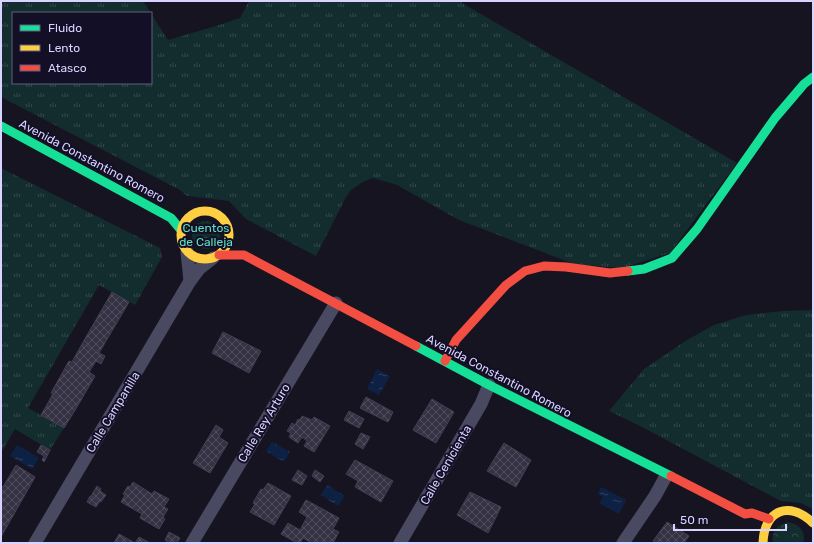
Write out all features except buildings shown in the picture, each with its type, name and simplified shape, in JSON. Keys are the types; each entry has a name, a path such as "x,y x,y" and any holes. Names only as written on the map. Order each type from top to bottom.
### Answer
{"street":[{"path":"445,361 456,340 506,285 525,271 544,266 566,267 610,273 644,269 672,258 697,229 775,118 804,84 813,77"},
{"name":"Avenida Constantino Romero","path":"1,126 171,218 181,230"},
{"path":"203,211 211,212 225,220 229,228 230,236 225,250 216,257 201,259 193,257 187,252 182,244 180,236 184,223 190,215 203,211"},
{"name":"Avenida Constantino Romero","path":"171,218 190,215"},
{"name":"Avenida Constantino Romero","path":"230,236 244,255 489,385 747,518 752,514 769,519"},
{"path":"187,252 190,281"},
{"name":"Avenida Constantino Romero","path":"216,257 244,255"},
{"name":"Calle Campanilla","path":"35,543 190,281 198,269 216,257"},
{"name":"Calle Rey Arturo","path":"192,543 336,303"},
{"name":"Calle Cenicienta","path":"400,543 481,404 489,385"},
{"path":"623,543 655,496 666,476"},
{"path":"761,536 764,526 769,519 776,513 784,510 801,512 813,523"}],"green space":[{"path":"1,1 143,1 150,12 12,12 12,84 152,84 152,15 168,40 240,18 249,1 462,1 462,3 737,163 670,253 622,268 574,264 459,220 397,185 373,178 363,182 351,190 316,256 246,219 229,201 187,196 180,190 1,97"},
{"path":"1,168 160,248 162,257 135,305 99,285 28,408 64,428 50,450 15,429 1,453"},
{"name":"Cuentos de Calleja","path":"206,221 216,225 220,235 216,245 206,249 196,245 192,235 196,225"},
{"path":"813,310 813,509 801,503 781,501 609,411 644,369 687,340 714,325 746,315 782,311"},
{"path":"788,522 801,529 804,535 803,543 773,543 773,535 776,529"}],"water":[{"path":"377,369 390,376 379,395 367,389"},
{"path":"272,442 290,452 284,462 266,451"},
{"path":"17,445 39,458 32,469 10,456"},
{"path":"327,485 345,496 338,506 321,495"},
{"path":"601,487 626,500 619,514 599,503 603,497 598,494"}],"traffic: fast":[{"path":"628,271 644,269 672,258 697,229 775,118 804,84 813,77"},
{"path":"1,126 171,218 181,230"},
{"path":"416,346 489,385 671,476"}],"traffic: slow":[{"path":"200,211 210,211 219,215 225,221 228,226 229,235 228,244 219,255 210,259 200,259 191,255 185,249 181,240 181,230 185,221 191,215 200,211"},
{"path":"763,543 764,532 768,523 773,516 779,512 795,512 804,516 813,523"}],"traffic: jam":[{"path":"219,255 244,255 416,346"},
{"path":"445,361 456,340 506,285 525,271 544,266 566,267 610,273 628,271"},
{"path":"671,476 745,514 752,513 769,519"}]}
